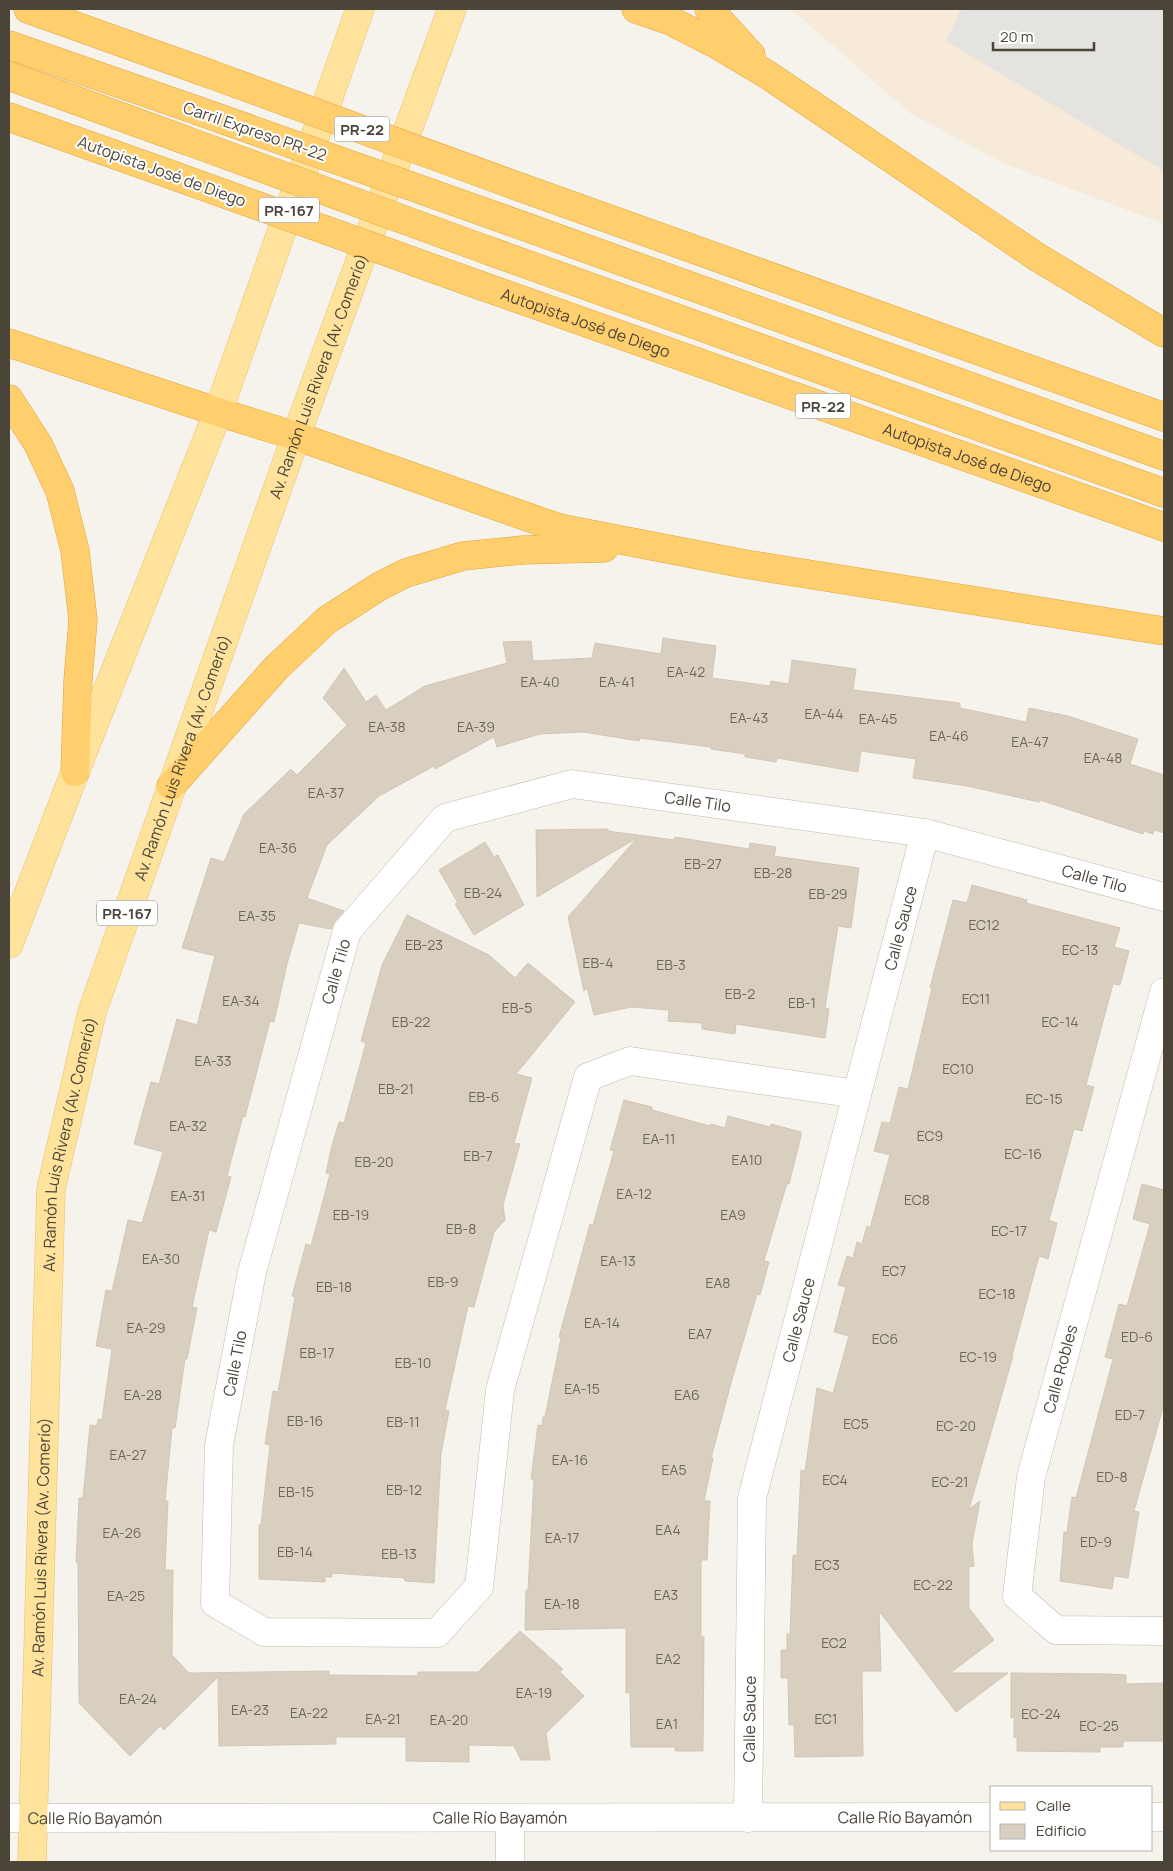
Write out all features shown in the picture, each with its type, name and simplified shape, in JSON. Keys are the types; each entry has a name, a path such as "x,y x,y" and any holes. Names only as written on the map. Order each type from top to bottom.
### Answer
{"highway":[{"name":"PR-22","path":"28,9 1164,417"},
{"path":"636,9 671,21 716,44 768,75 1037,257 1164,333"},
{"path":"709,9 768,75"},
{"name":"Carril Expreso PR-22","path":"9,45 501,218 1164,456"},
{"name":"Carril Expreso PR-22","path":"9,76 1164,493"},
{"name":"Autopista José de Diego","path":"9,117 1164,527"},
{"path":"9,343 296,436 559,528 754,566 1164,631"},
{"path":"9,399 38,444 60,491 75,551 83,620 78,682 75,772"},
{"path":"171,786 276,668 327,620 380,586 406,574 463,556 523,550 656,546"}],"main road":[{"name":"PR-167","path":"9,944 218,412 360,9"},
{"name":"Av. Ramón Luis Rivera (Av. Comerío)","path":"32,1862 21,1819 51,1189 92,1012 296,436 452,9"}],"street":[{"name":"Calle Tilo","path":"857,1094 630,1061 588,1077 500,1390 479,1587 437,1633 264,1632 215,1603 219,1445 250,1282 347,931 445,818 572,784 925,833 1164,897"},
{"name":"Calle Sauce","path":"748,1818 752,1498 925,833"},
{"name":"Calle Robles","path":"1164,992 1031,1477 1018,1596 1056,1630 1164,1630"},
{"path":"510,1818 510,1862"},
{"name":"Calle Río Bayamón","path":"21,1819 990,1818"}],"shaded area":[{"path":"791,9 1164,9 1164,224 1003,163 911,114"},
{"path":"961,9 1164,9 1164,171 946,41"}],"building":[{"path":"663,638 716,646 712,678 770,686 771,681 789,684 792,660 856,669 853,690 960,703 960,708 1026,722 1029,708 1068,716 1138,739 1130,764 1164,775 1164,833 1154,830 1153,834 1144,831 1143,834 1040,800 1039,802 967,786 913,778 916,759 861,751 858,772 777,758 776,762 745,757 745,754 711,749 711,747 640,738 639,741 583,732 540,734 497,747 494,737 435,769 434,766 379,796 327,845 307,898 344,911 331,929 299,923 287,964 274,1022 270,1021 245,1117 243,1116 227,1176 231,1177 216,1232 209,1230 192,1307 197,1308 187,1359 185,1359 175,1428 172,1428 165,1501 168,1501 165,1570 173,1570 172,1655 189,1673 329,1671 329,1675 418,1676 418,1672 478,1672 520,1631 563,1669 560,1672 584,1696 546,1733 550,1760 521,1760 514,1746 469,1745 469,1762 406,1761 406,1737 336,1737 336,1744 219,1746 218,1677 164,1730 160,1726 130,1756 79,1703 78,1562 76,1562 79,1498 83,1498 90,1425 97,1426 98,1419 102,1420 112,1349 96,1346 106,1290 112,1291 128,1220 142,1223 163,1152 134,1144 151,1082 159,1084 177,1019 197,1025 215,956 182,948 211,858 224,862 244,814 291,769 297,775 347,725 323,698 344,668 366,702 376,695 386,710 425,686 507,663 503,642 531,641 533,661 592,658 595,643 661,654"},
{"path":"608,829 608,831 674,840 675,837 749,849 750,843 776,847 774,856 859,868 851,928 838,926 825,1008 829,1009 825,1038 736,1024 735,1034 702,1029 702,1023 668,1021 669,1010 631,1007 594,1015 587,988 584,991 568,917 637,838 537,897 536,830"},
{"path":"485,842 494,857 498,855 524,905 474,935 455,904 458,903 439,870"},
{"path":"972,885 1027,900 1026,903 1120,928 1114,947 1129,951 1120,985 1113,984 1086,1085 1094,1087 1082,1131 1074,1129 1049,1220 1057,1223 1048,1259 1039,1256 1013,1356 969,1509 980,1501 972,1544 974,1566 969,1567 969,1608 994,1640 950,1673 1008,1673 956,1712 879,1611 881,1671 862,1671 863,1756 795,1757 794,1725 789,1725 788,1678 781,1678 781,1650 787,1650 787,1634 790,1634 793,1555 797,1555 801,1470 805,1471 817,1388 833,1393 849,1336 834,1332 846,1287 838,1285 847,1256 853,1258 857,1242 862,1244 867,1226 870,1228 890,1155 874,1151 882,1122 890,1123 899,1087 908,1089 932,988 930,988 953,900 967,903"},
{"path":"407,915 489,955 515,978 528,963 575,1002 516,1074 532,1078 514,1143 520,1144 503,1205 505,1220 494,1232 474,1307 468,1306 445,1410 449,1411 441,1454 434,1583 405,1581 404,1578 332,1573 332,1577 325,1577 325,1582 259,1579 259,1525 261,1525 270,1445 265,1444 273,1391 278,1392 295,1297 292,1296 306,1244 311,1246 330,1174 326,1173 331,1149 339,1122 344,1123 366,1043 361,1041 382,965"},
{"path":"624,1100 710,1126 711,1124 725,1128 728,1116 770,1127 771,1124 801,1132 789,1184 787,1183 764,1261 769,1262 760,1295 757,1294 711,1458 713,1458 704,1501 710,1501 707,1560 702,1560 701,1563 701,1637 704,1637 703,1751 675,1751 675,1747 631,1747 630,1693 626,1693 626,1628 525,1630 534,1479 531,1479 538,1425 542,1426 543,1417 545,1417 561,1338 559,1337 590,1224 593,1225 614,1151 610,1150"},
{"path":"1142,1184 1164,1190 1164,1404 1134,1511 1139,1512 1128,1578 1114,1576 1112,1589 1060,1581 1064,1532 1067,1532 1072,1497 1076,1498 1113,1359 1105,1357 1119,1304 1127,1306 1150,1224 1133,1219"},
{"path":"1011,1673 1126,1675 1126,1684 1164,1683 1164,1741 1123,1741 1123,1747 1100,1747 1100,1752 1017,1751 1017,1737 1014,1738 1014,1717 1011,1718"}]}
